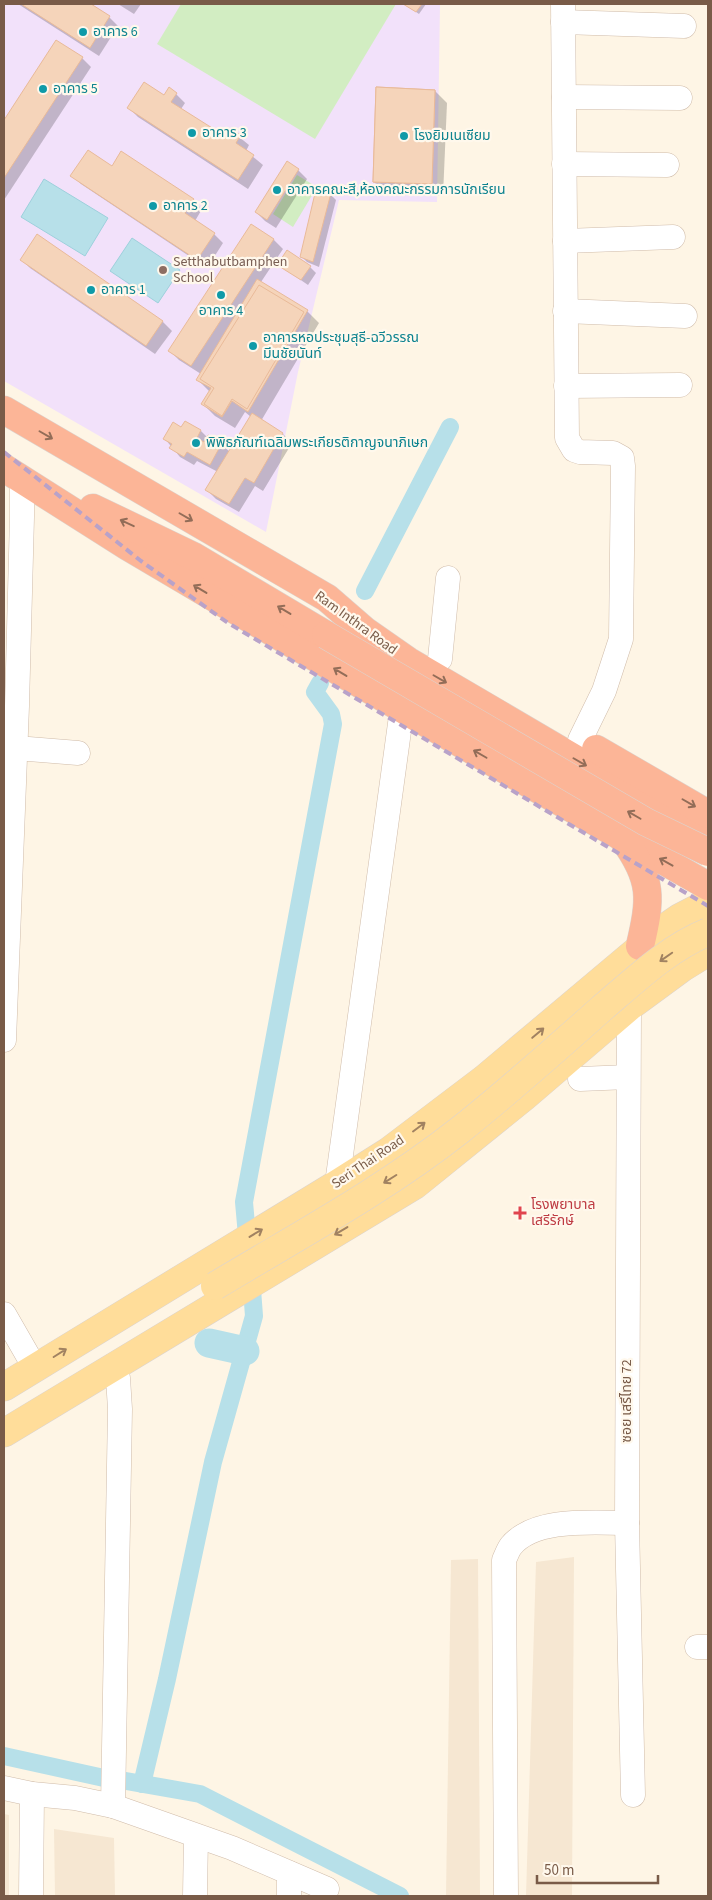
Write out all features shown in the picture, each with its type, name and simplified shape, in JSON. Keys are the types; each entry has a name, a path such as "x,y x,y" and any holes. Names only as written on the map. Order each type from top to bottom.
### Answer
{"highway":[{"name":"Ram Inthra Road","path":"4,410 327,598 366,631 408,661 708,837"},
{"path":"12,472 124,522 193,556 646,822 708,852"},
{"path":"12,472 71,512 127,546 622,838 708,886"},
{"path":"327,598 440,659 708,814"},
{"path":"503,768 524,728"},
{"path":"622,838 637,858 647,886 647,916 640,946"}],"main road":[{"name":"Seri Thai Road","path":"4,1387 389,1151 496,1070 640,946 679,918 708,904"},
{"path":"4,1433 114,1365 352,1203 422,1159 487,1108 639,976 670,954 708,932"},
{"path":"4,1413 213,1297 270,1272 415,1185 524,1097 629,1007 682,968 708,952"},
{"path":"656,987 708,972"},
{"path":"456,1099 472,1105 478,1110 482,1121 480,1132"}],"street":[{"path":"580,740 604,691 621,639 623,462 622,458 617,454 580,452 572,446 567,438 563,13 684,26"},
{"path":"564,97 680,98"},
{"path":"564,164 667,165"},
{"path":"565,241 673,237"},
{"path":"565,311 685,316"},
{"path":"566,386 680,385"},
{"path":"4,1040 16,748 11,706 22,517 22,487 12,472"},
{"path":"440,659 448,578"},
{"path":"337,1184 402,709"},
{"path":"16,748 78,752"},
{"name":"ซอย เสรีไทย 72","path":"629,1007 627,1523 633,1795"},
{"path":"580,1079 628,1077"},
{"path":"4,1314 35,1368"},
{"path":"113,1806 120,1409 118,1378 114,1365"},
{"path":"506,1896 504,1560 511,1546 526,1534 550,1525 627,1523"},
{"path":"4,1788 32,1794 75,1798 113,1806 232,1848 289,1885 327,1889"},
{"path":"31,1896 32,1794"},
{"path":"195,1896 196,1836"}],"shaded area":[{"name":"Setthabutbamphen School","path":"4,4 440,4 437,202 339,200 298,372 266,532 4,381"},
{"path":"574,1557 572,1896 526,1896 536,1562"},
{"path":"478,1559 480,1896 446,1896 451,1560"},
{"path":"4,1814 9,1815 9,1896 4,1896"},
{"path":"54,1829 114,1838 115,1896 55,1896"}],"green space":[{"path":"181,4 396,4 315,139 157,44"},
{"path":"297,175 317,187 293,227 273,214"}],"water":[{"path":"44,179 108,218 85,256 21,217"},
{"path":"132,238 180,270 158,303 110,271"}],"building":[{"name":"อาคาร 6","path":"21,4 91,4 110,16 90,48"},
{"path":"403,4 422,4 416,12"},
{"name":"อาคาร 5","path":"56,40 83,57 4,178 4,120"},
{"name":"อาคาร 3","path":"144,82 164,95 169,87 177,93 171,102 228,138 233,130 241,135 236,143 254,155 238,180 127,108"},
{"name":"โรงยิมเนเซียม","path":"376,87 435,90 432,184 373,182"},
{"name":"โรงยิมเนเซียม","path":"376,87 435,90 432,184 373,182"},
{"name":"อาคาร 2","path":"88,150 112,166 121,151 194,199 185,213 215,233 197,260 70,176"},
{"name":"อาคารคณะสี,ห้องคณะกรรมการนักเรียน","path":"287,161 299,169 267,220 255,212"},
{"path":"316,189 331,193 313,262 300,257"},
{"name":"อาคาร 4","path":"251,224 274,239 191,366 168,351"},
{"name":"อาคาร 1","path":"37,234 163,321 146,346 20,260"},
{"path":"287,250 311,266 301,280 277,265"},
{"name":"อาคารหอประชุมสุธี-ฉวีวรรณ มีนชัยนันท์","path":"257,279 308,310 248,412 232,401 222,417 201,404 211,388 196,380"},
{"name":"อาคารหอประชุมสุธี-ฉวีวรรณ มีนชัยนันท์","path":"259,285 304,312 247,409 232,399 222,416 204,404 214,388 200,379"},
{"path":"252,413 283,433 254,483 245,478 229,504 205,490"},
{"name":"พิพิธภัณฑ์เฉลิมพระเกียรติกาญจนาภิเษก","path":"185,421 201,430 197,438 204,442 208,435 222,443 210,465 187,452 184,457 169,448 172,444 163,439 173,422 181,427"}],"waterway":[{"path":"365,591 450,427"},
{"path":"248,1247 244,1202 333,724 331,714 315,692 320,683"},
{"path":"142,1784 167,1679 213,1462 254,1316 251,1276"},
{"path":"209,1343 245,1351"},
{"path":"4,1756 104,1778"},
{"path":"126,1781 200,1794 400,1896"}],"railway":[{"path":"4,452 141,561 228,623 708,906"}],"place":[{"name":"อาคาร 6","path":"83,32"},
{"name":"อาคาร 5","path":"43,89"},
{"name":"อาคาร 3","path":"192,133"},
{"name":"โรงยิมเนเซียม","path":"404,136"},
{"name":"อาคารคณะสี,ห้องคณะกรรมการนักเรียน","path":"277,190"},
{"name":"อาคาร 2","path":"153,206"},
{"name":"Setthabutbamphen School","path":"163,270"},
{"name":"อาคาร 1","path":"91,290"},
{"name":"อาคาร 4","path":"221,295"},
{"name":"อาคารหอประชุมสุธี-ฉวีวรรณ มีนชัยนันท์","path":"253,346"},
{"name":"พิพิธภัณฑ์เฉลิมพระเกียรติกาญจนาภิเษก","path":"196,443"},
{"name":"โรงพยาบาล เสรีรักษ์","path":"520,1213"}]}
